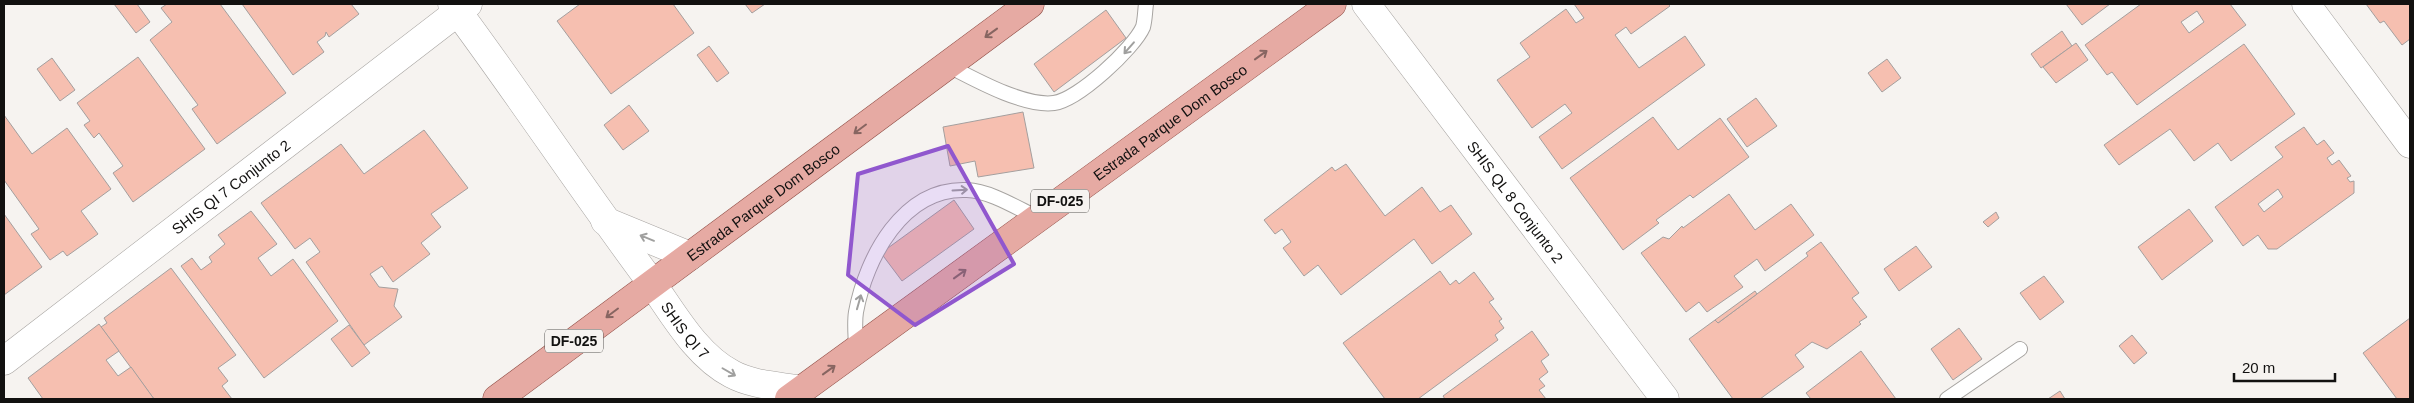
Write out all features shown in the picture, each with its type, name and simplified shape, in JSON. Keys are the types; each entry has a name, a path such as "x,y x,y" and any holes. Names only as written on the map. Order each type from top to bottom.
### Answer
{"main road":[{"name":"Estrada Parque Dom Bosco","path":"497,399 1030,4"},
{"name":"Estrada Parque Dom Bosco","path":"796,394 1332,4"}],"street":[{"name":"SHIS QL 8 Conjunto 2","path":"1366,4 1665,399"},
{"path":"2306,4 2410,144"},
{"name":"SHIS QI 7","path":"459,6 605,221 691,339 710,359 732,375 796,394"},
{"name":"SHIS QI 7 Conjunto 2","path":"4,360 459,6"},
{"path":"605,221 690,256"}],"lane":[{"path":"947,65 992,89 1028,100 1055,103 1072,96 1107,70 1132,46 1143,26 1146,4"},
{"path":"856,350 856,314 877,248 892,227 921,202 952,191 968,190 992,197 1038,218"},
{"path":"1947,399 2020,349"}],"highlighted area":[{"path":"948,146 1014,264 915,325 848,275 858,174"}],"building":[{"path":"114,4 137,4 150,22 136,33"},
{"path":"167,4 220,4 286,93 217,144 192,109 198,105 150,40 172,22 161,8"},
{"path":"242,4 351,4 359,14 329,37 326,32 325,36 317,42 324,52 293,75"},
{"path":"580,4 673,4 694,33 611,94 557,21"},
{"path":"745,4 765,4 752,13"},
{"path":"1574,4 1668,4 1670,6 1631,34 1626,27 1615,35 1639,68 1685,36 1705,65 1562,169 1539,137 1572,113 1565,104 1532,128 1497,80 1530,57 1520,43 1566,9 1576,23 1584,18"},
{"path":"2066,4 2110,4 2082,25"},
{"path":"2141,4 2230,4 2246,25 2137,105 2112,72 2107,75 2085,45","holes":["2197,11 2204,22 2189,33 2181,22"]},
{"path":"2366,4 2410,4 2410,39 2402,45 2384,21 2380,23"},
{"path":"1106,10 1126,38 1054,92 1034,64"},
{"path":"2062,31 2072,46 2041,68 2031,54"},
{"path":"2076,43 2088,60 2056,83 2043,67"},
{"path":"2244,44 2295,114 2231,161 2218,143 2194,161 2170,129 2119,165 2104,145"},
{"path":"709,46 729,73 717,82 697,55"},
{"path":"138,57 205,149 133,202 113,173 123,166 99,133 94,138 84,125 90,121 77,103"},
{"path":"52,58 75,90 60,101 37,69"},
{"path":"1887,59 1901,78 1882,92 1868,73"},
{"path":"1756,98 1777,126 1747,147 1727,119"},
{"path":"629,105 649,131 623,150 604,125"},
{"path":"1023,112 1034,168 978,177 975,161 950,166 943,127"},
{"path":"4,115 32,154 67,128 111,189 81,211 98,234 67,256 63,251 50,260 31,234 39,229 4,180"},
{"path":"1653,117 1678,150 1720,118 1749,157 1693,198 1690,195 1656,220 1659,223 1623,250 1570,178"},
{"path":"2304,127 2317,145 2324,140 2334,153 2327,158 2332,165 2339,160 2351,176 2347,178 2350,182 2354,181 2354,193 2277,249 2268,249 2258,235 2243,246 2215,207 2283,157 2275,147","holes":["2278,189 2283,197 2264,212 2258,204"]},
{"path":"424,130 468,188 431,214 441,227 421,243 430,254 393,282 382,266 370,274 379,287 398,289 394,306 402,317 364,345 306,262 320,252 310,238 295,249 261,203 341,144 364,174"},
{"path":"1346,164 1385,216 1422,187 1440,212 1451,205 1472,234 1432,264 1414,239 1341,295 1318,265 1304,276 1283,248 1291,242 1282,229 1275,234 1264,220 1332,167 1335,171"},
{"path":"1729,194 1755,230 1791,204 1814,235 1765,271 1757,259 1734,276 1743,287 1707,312 1699,302 1686,312 1641,253 1663,237 1669,239 1682,226 1683,228"},
{"path":"954,200 974,229 902,281 881,253"},
{"path":"2189,209 2213,241 2162,280 2138,247"},
{"path":"251,211 277,244 258,258 271,276 293,259 338,321 264,378 181,266 192,258 201,270 212,262 209,257 225,244 218,235"},
{"path":"1996,212 1999,218 1988,227 1983,222"},
{"path":"4,214 42,267 4,295"},
{"path":"1821,242 1859,293 1852,298 1867,317 1859,322 1861,324 1827,349 1812,342 1795,355 1804,367 1760,399 1733,399 1689,339 1715,320 1718,323 1808,256 1806,253"},
{"path":"1916,246 1932,267 1899,291 1884,269"},
{"path":"171,268 236,355 218,368 228,381 222,386 232,399 154,399 101,327 107,323 104,318"},
{"path":"1440,271 1450,285 1456,280 1459,284 1474,272 1494,299 1489,302 1502,319 1499,321 1504,328 1495,335 1498,340 1418,399 1385,399 1343,343"},
{"path":"2044,276 2064,302 2040,320 2020,293"},
{"path":"1755,291 1757,294 1718,323 1715,320"},
{"path":"2410,318 2410,399 2397,399 2363,353"},
{"path":"99,324 119,351 106,360 118,376 131,367 154,399 43,399 28,378"},
{"path":"349,325 370,353 352,367 331,339"},
{"path":"1959,328 1982,359 1953,380 1931,349"},
{"path":"1532,331 1549,355 1541,361 1548,372 1539,379 1545,386 1539,390 1546,399 1445,399 1443,396"},
{"path":"2132,335 2147,353 2134,364 2119,346"},
{"path":"1861,351 1896,399 1811,399 1806,393"},
{"path":"2060,391 2065,399 2048,399"}]}
